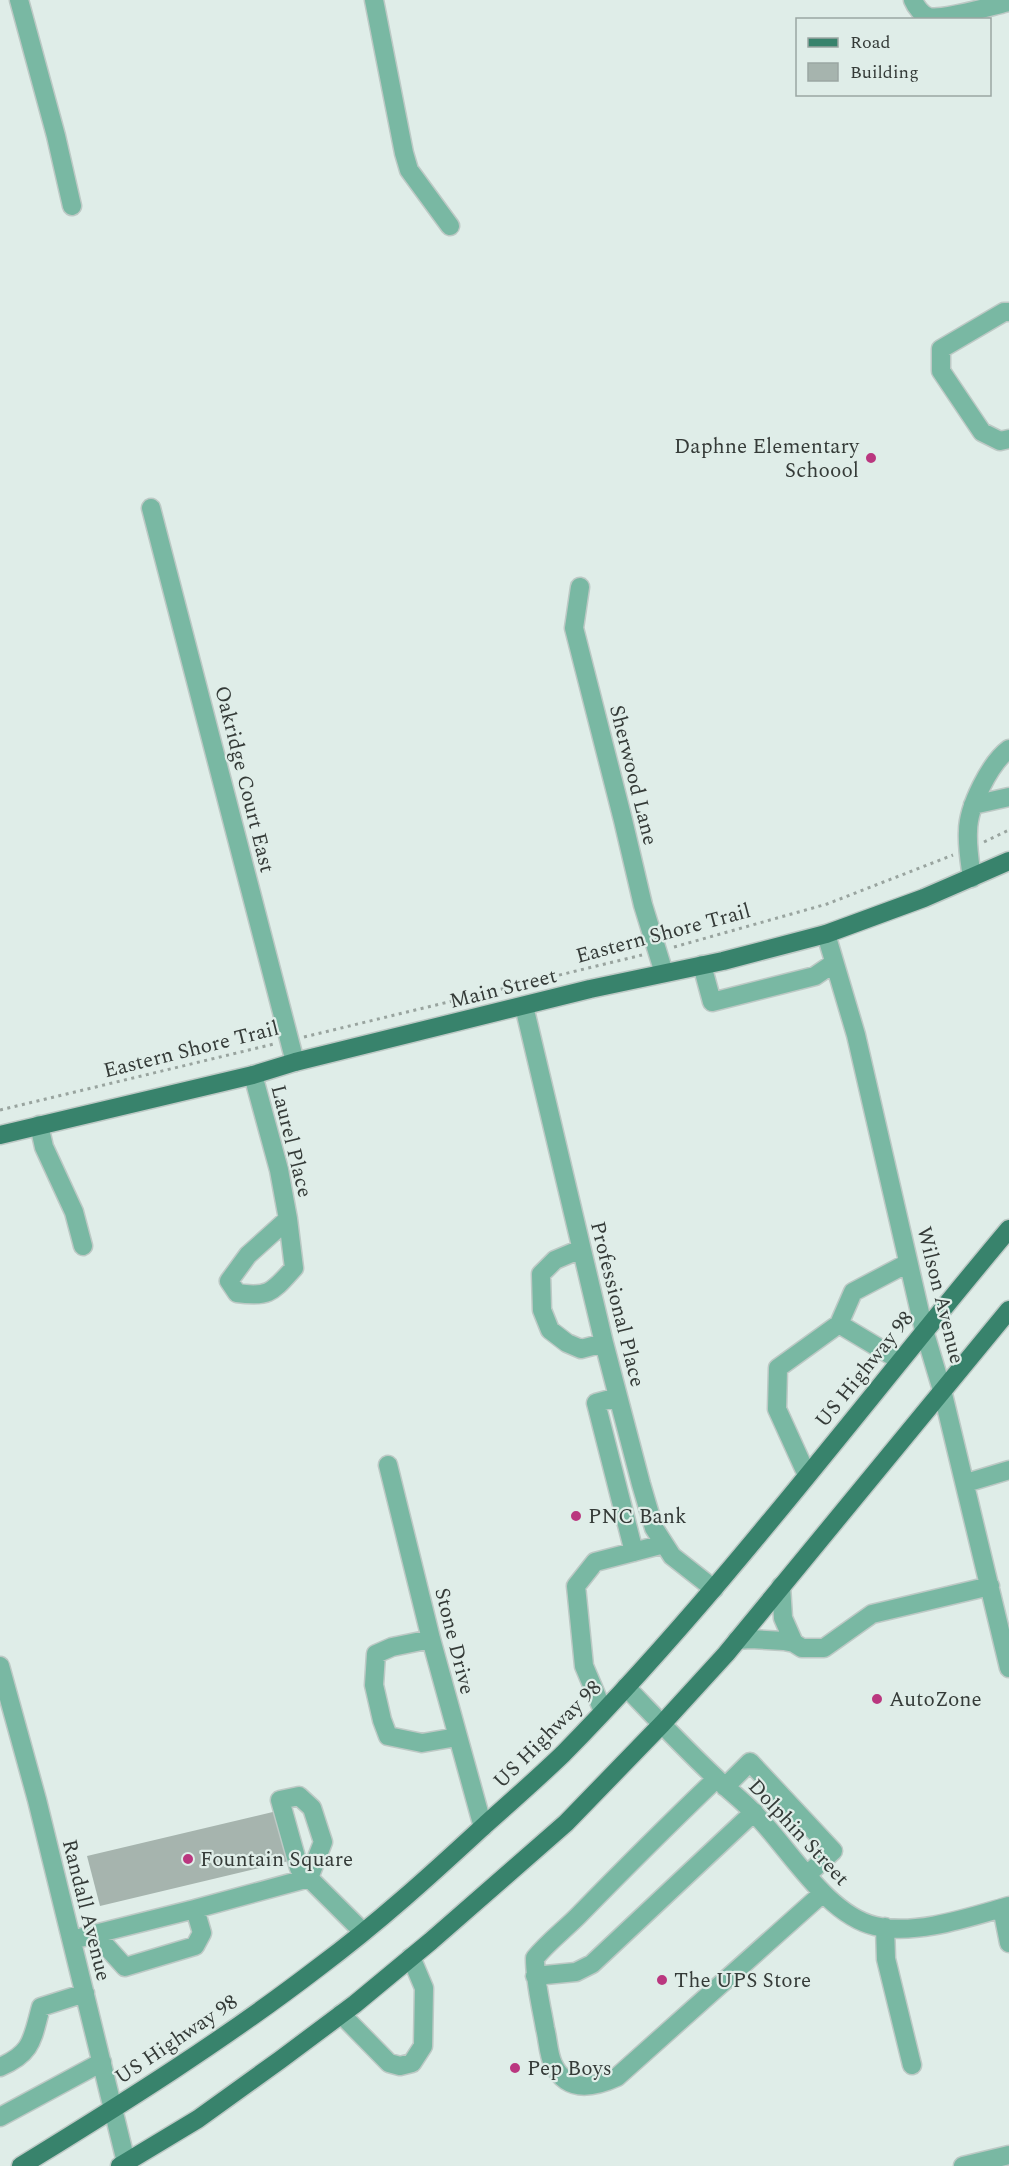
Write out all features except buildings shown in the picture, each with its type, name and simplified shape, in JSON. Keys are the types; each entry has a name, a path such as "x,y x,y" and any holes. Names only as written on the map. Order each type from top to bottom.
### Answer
{"main road":[{"name":"Main Street","path":"0,1135 253,1075 295,1062 590,989 664,974 826,934 972,878 1009,861"},
{"name":"US Highway 98","path":"21,2166 196,2055 318,1968 416,1889 560,1756 714,1589 899,1360 1009,1229"},
{"path":"124,2165 198,2119 341,2014 411,1958 566,1823 662,1724 737,1640 1009,1310"}],"street":[{"path":"19,0 56,136 72,206"},
{"path":"374,0 409,170 450,226"},
{"path":"914,0 918,10 928,17 1009,2"},
{"path":"1009,312 1004,312 941,349 941,371 982,432 1000,441 1009,439"},
{"name":"Oakridge Court East","path":"151,508 295,1062"},
{"name":"Sherwood Lane","path":"580,586 574,628 643,905 664,974"},
{"path":"972,878 968,830 973,805 999,756 1009,748"},
{"path":"973,805 1009,797"},
{"name":"Wilson Avenue","path":"826,934 856,1035 924,1330 966,1483 1009,1668"},
{"path":"702,965 712,1002 815,976 834,963"},
{"name":"Professional Place","path":"524,1006 604,1343 654,1528 672,1556 714,1589"},
{"name":"Laurel Place","path":"253,1075 279,1170 288,1219"},
{"path":"39,1125 44,1147 74,1212 82,1246"},
{"path":"581,1249 555,1260 541,1274 542,1310 550,1330 567,1343 581,1349 604,1343"},
{"path":"807,1475 777,1409 778,1368 839,1324 853,1292 908,1263"},
{"path":"839,1324 899,1360"},
{"path":"618,1397 596,1403 634,1552"},
{"name":"Stone Drive","path":"388,1465 431,1640 483,1827"},
{"path":"966,1483 1009,1470"},
{"path":"603,1711 584,1666 576,1586 595,1562 664,1544"},
{"path":"782,1586 783,1618 794,1643"},
{"path":"737,1640 794,1643 802,1648 824,1648 872,1614 990,1586"},
{"path":"431,1640 392,1647 376,1654 374,1685 382,1720 388,1736 422,1743 457,1737"},
{"name":"Randall Avenue","path":"0,1666 72,1940 113,2109 124,2165"},
{"name":"Dolphin Street","path":"626,1687 721,1783 754,1812 823,1893 854,1918 874,1926 918,1927 1005,1907"},
{"path":"807,1875 833,1851 750,1762 721,1783 617,1875 576,1919 546,1944 535,1958 535,1976 553,2064 563,2079 581,2087 600,2085 617,2077 823,1893"},
{"path":"535,1976 576,1972 592,1964 754,1812"},
{"path":"72,1940 309,1878 363,1932"},
{"path":"1005,1907 1009,1943"},
{"path":"94,1934 125,1966 195,1946 202,1933 195,1909"},
{"path":"885,1927 886,1959 912,2065"},
{"path":"341,2014 389,2063 400,2066 412,2062 423,2046 424,1988 411,1958"},
{"path":"0,2067 16,2060 29,2048 41,2007 85,1994"},
{"path":"0,2117 102,2062"},
{"path":"963,2166 1009,2155"}],"path":[{"name":"Eastern Shore Trail","path":"0,1110 657,952 827,904 1009,830"}],"place":[{"name":"Daphne Elementary Schoool","path":"871,458"},
{"name":"PNC Bank","path":"576,1516"},
{"name":"AutoZone","path":"877,1699"},
{"name":"Fountain Square","path":"188,1859"},
{"name":"The UPS Store","path":"662,1980"},
{"name":"Pep Boys","path":"515,2068"}]}
